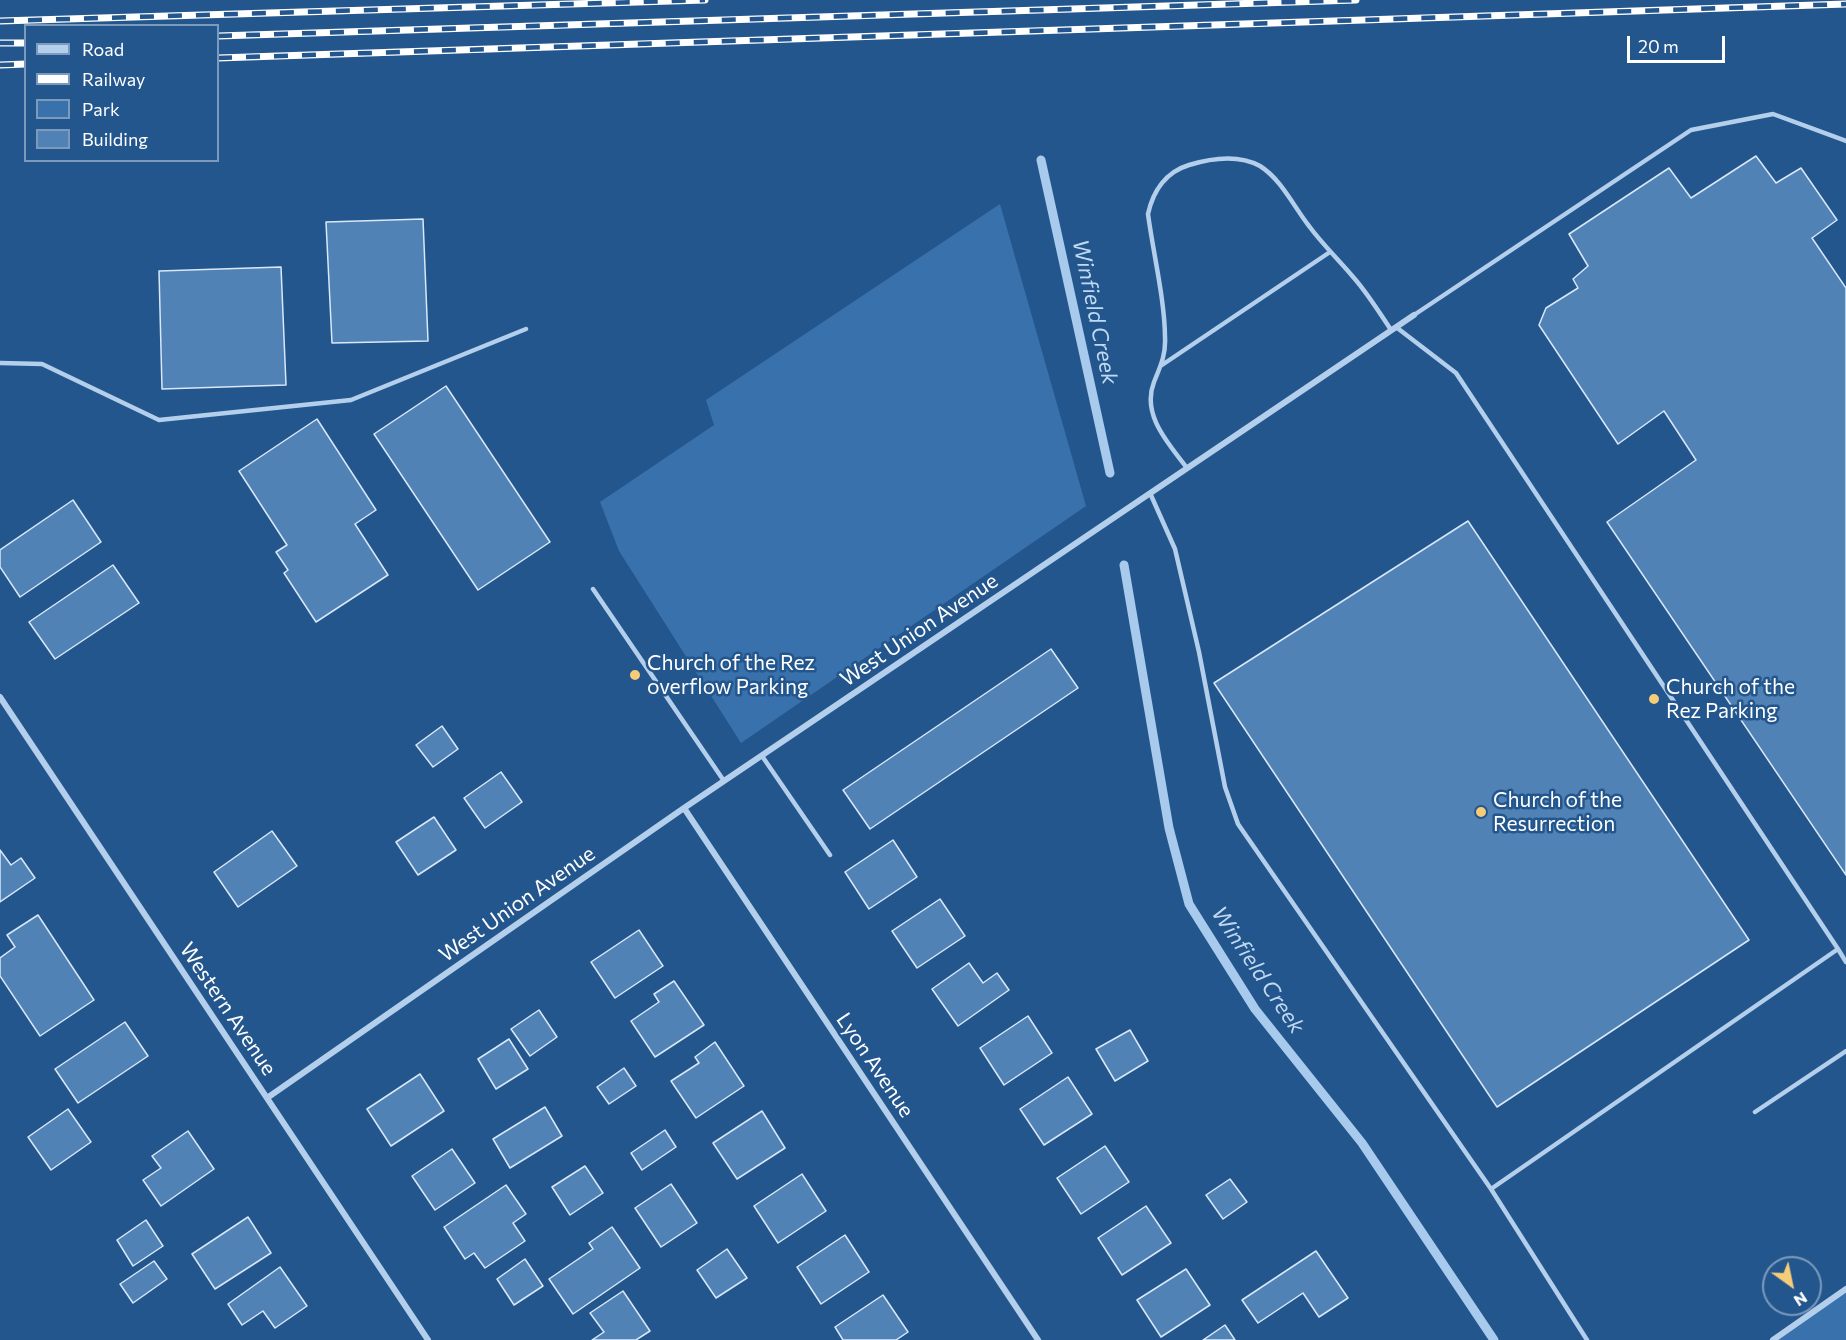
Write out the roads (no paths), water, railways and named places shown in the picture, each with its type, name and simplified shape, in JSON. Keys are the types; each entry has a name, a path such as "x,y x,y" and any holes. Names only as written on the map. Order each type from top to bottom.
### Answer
{"street":[{"name":"West Union Avenue","path":"267,1098 684,808 1414,315"},
{"name":"Western Avenue","path":"0,697 428,1340"},
{"name":"Lyon Avenue","path":"684,808 1038,1340"},
{"path":"1773,1340 1846,1289"}],"lane":[{"path":"1414,315 1691,130 1773,114 1846,141"},
{"path":"1187,468 1162,434 1150,404 1153,384 1162,365 1166,338 1148,214 1151,200 1163,179 1183,166 1206,160 1240,158 1261,167 1276,180 1330,252 1394,328 1456,373 1846,962"},
{"path":"1162,365 1330,252"},
{"path":"0,363 42,364 159,420 351,400 526,329"},
{"path":"1150,493 1175,549 1199,652 1225,787 1238,824 1491,1189 1587,1340"},
{"path":"593,590 724,781"},
{"path":"762,756 830,855"},
{"path":"1491,1189 1838,949"},
{"path":"1755,1112 1846,1051"}],"waterway":[{"name":"Winfield Creek","path":"1041,160 1110,473"},
{"name":"Winfield Creek","path":"1124,565 1169,828 1189,904 1255,1009 1362,1143 1494,1340"}],"railway":[{"path":"0,21 705,0"},
{"path":"219,36 1356,0"},
{"path":"219,58 1846,4"},
{"path":"0,43 24,43"},
{"path":"0,65 24,64"}],"place":[{"name":"Church of the Rez overflow Parking","path":"635,675"},
{"name":"Church of the Rez Parking","path":"1654,699"},
{"name":"Church of the Resurrection","path":"1481,812"}]}
